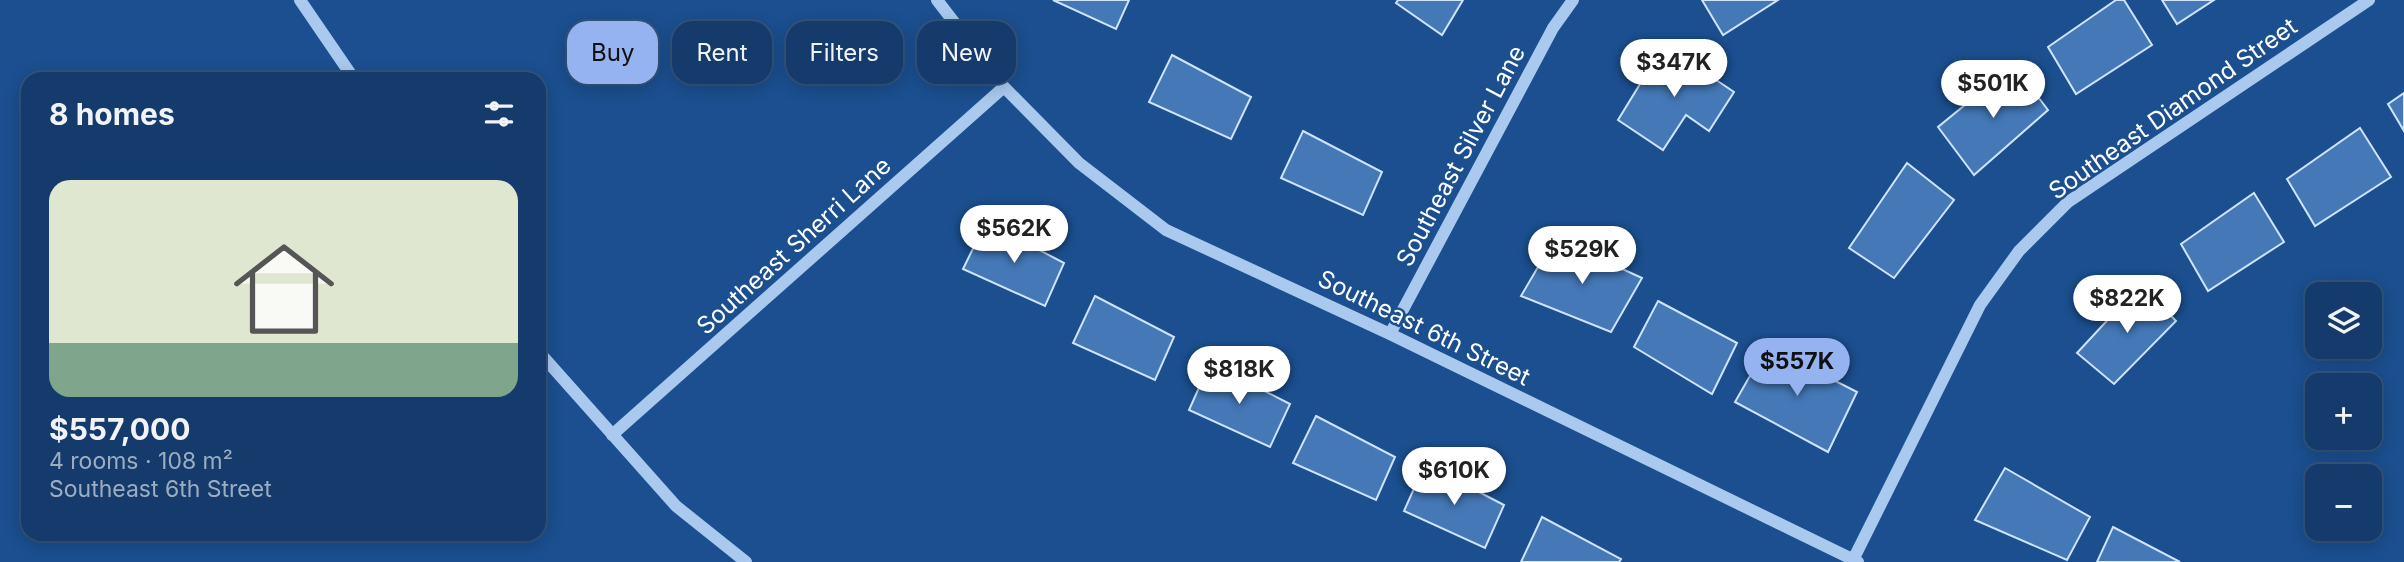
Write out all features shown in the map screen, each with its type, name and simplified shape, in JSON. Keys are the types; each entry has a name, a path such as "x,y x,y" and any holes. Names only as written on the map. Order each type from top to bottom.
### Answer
{"street":[{"path":"300,0 349,72"},
{"name":"Southeast 6th Street","path":"937,0 1004,87 1079,163 1166,230 1390,334 1855,561"},
{"name":"Southeast Silver Lane","path":"1390,334 1553,28 1573,0"},
{"name":"Southeast Diamond Street","path":"1855,561 1980,304 2019,251 2068,202 2369,0"},
{"name":"Southeast Sherri Lane","path":"612,435 1004,87"},
{"path":"546,360 676,506 746,562"}],"building":[{"path":"1053,0 1129,0 1116,29"},
{"path":"1398,0 1463,0 1442,35 1396,3"},
{"path":"1702,0 1778,0 1723,35"},
{"path":"2116,0 2124,0 2152,45 2076,94 2048,47"},
{"path":"2162,0 2214,0 2177,24"},
{"path":"1664,45 1734,92 1709,131 1686,115 1663,150 1618,120"},
{"path":"1172,55 1251,97 1231,139 1149,102"},
{"path":"2014,65 2048,110 1974,175 1938,127"},
{"path":"2404,93 2404,131 2388,104"},
{"path":"2360,128 2391,177 2315,226 2287,179"},
{"path":"1303,131 1382,172 1363,215 1281,178"},
{"path":"1907,163 1954,200 1894,278 1849,248"},
{"path":"2254,193 2284,242 2208,291 2181,244"},
{"path":"986,222 1064,263 1045,306 963,269"},
{"path":"1555,238 1642,278 1611,332 1521,296"},
{"path":"2141,284 2176,321 2114,384 2077,353"},
{"path":"1095,296 1174,337 1155,380 1073,343"},
{"path":"1658,301 1737,343 1712,394 1634,347"},
{"path":"1767,346 1857,392 1828,452 1735,402"},
{"path":"1210,363 1290,404 1270,447 1189,410"},
{"path":"1316,416 1395,457 1376,500 1293,463"},
{"path":"1425,464 1504,505 1485,548 1404,511"},
{"path":"2005,468 2090,517 2067,560 1975,520"},
{"path":"1542,517 1621,559 1619,562 1521,562"},
{"path":"2113,527 2180,562 2097,562"}]}
